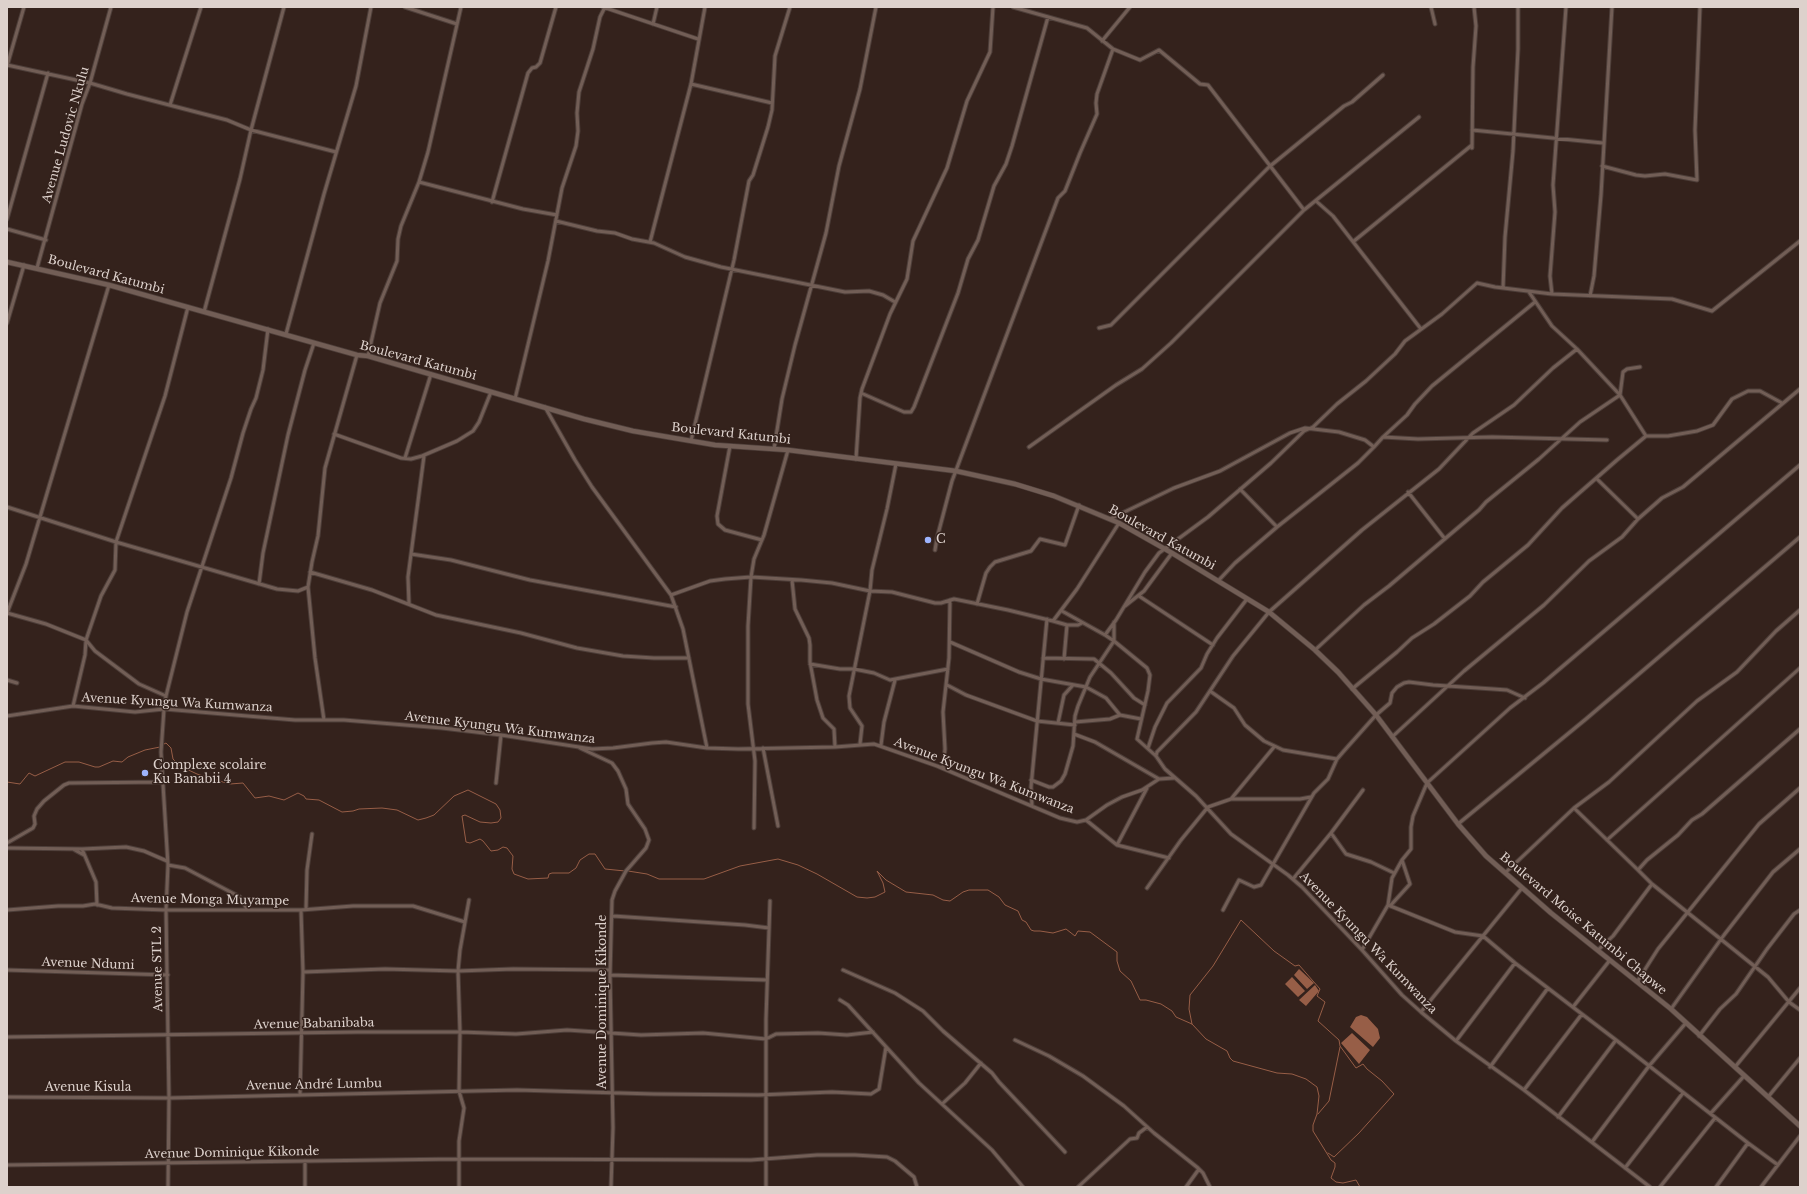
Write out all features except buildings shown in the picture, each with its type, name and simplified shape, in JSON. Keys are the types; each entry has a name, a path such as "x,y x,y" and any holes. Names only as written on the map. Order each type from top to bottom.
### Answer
{"street":[{"path":"24,7 7,65 90,83 227,120 251,130 336,152"},
{"name":"Avenue Ludovic Nkulu","path":"37,268 46,240 82,104 90,83 111,7"},
{"path":"170,105 201,7"},
{"path":"204,312 284,7"},
{"path":"286,334 336,152 356,86 371,7"},
{"path":"405,7 457,24"},
{"path":"368,356 380,303 397,261 398,239 401,226 419,182 428,152 461,7"},
{"path":"492,202 528,73 532,68 536,67 540,63 556,7"},
{"path":"515,399 548,261 565,177 576,146 579,92 593,49 600,16 604,7 698,39"},
{"path":"653,24 657,7"},
{"path":"650,242 691,84 705,7"},
{"path":"691,441 732,268 749,181 753,175 768,128 772,103 775,56 790,7"},
{"path":"774,449 782,399 795,345 826,233 839,166 860,89 876,7"},
{"path":"856,459 861,393 895,302 907,279 913,241 948,168 968,101 990,52 993,7"},
{"path":"1013,7 1087,28 1113,49 1140,60 1160,50 1200,84 1208,85 1304,210"},
{"path":"1102,41 1130,7"},
{"path":"1431,7 1435,24"},
{"path":"1354,241 1472,146 1472,67 1476,26 1474,7"},
{"path":"1503,288 1518,49 1518,7"},
{"path":"1552,294 1550,276 1555,212 1553,184 1566,7"},
{"path":"1590,296 1594,276 1612,7"},
{"path":"1602,166 1636,175 1645,176 1665,174 1697,180 1695,130 1700,7"},
{"path":"861,393 904,412 911,412 914,407 958,293 968,260 978,240 994,186 1006,164 1048,17"},
{"path":"936,550 936,538 956,471 1058,198 1065,191 1097,114 1097,94 1113,49"},
{"path":"7,219 48,73"},
{"path":"1099,328 1111,325 1270,166 1344,106 1352,102 1383,75"},
{"path":"691,84 772,103"},
{"path":"1029,447 1116,385 1142,369 1171,343 1304,210 1419,117"},
{"path":"1472,130 1603,143"},
{"path":"419,182 492,202 557,215"},
{"path":"1316,201 1333,216 1354,241 1421,329"},
{"path":"556,221 650,242 685,257 845,292 869,291 883,295 895,302"},
{"path":"7,229 46,240"},
{"path":"1105,635 1151,563 1164,549 1208,517 1304,431 1313,427 1326,413 1376,371 1395,354 1405,341 1442,314 1477,283 1529,292 1552,294 1672,298 1712,311 1800,241"},
{"name":"Boulevard Katumbi","path":"7,262 109,285 633,431 730,446 788,450 956,471 1015,484 1079,505 1119,523 1172,553 1269,612 1315,650 1338,672 1376,715"},
{"path":"7,323 24,265"},
{"path":"109,285 26,564 7,613 46,624 86,640 94,651 139,684 166,696"},
{"path":"1529,292 1552,326 1577,349 1620,395 1646,436"},
{"path":"1218,581 1235,563 1277,527 1353,467 1407,415 1432,386 1535,302"},
{"path":"73,706 85,655 86,640 101,596 115,570 116,542 165,396 188,307"},
{"path":"164,709 187,612 231,478 242,433 256,398 263,370 268,329"},
{"path":"258,584 261,562 277,485 298,392 314,342"},
{"path":"1156,756 1162,747 1196,712 1232,656 1269,612 1362,530 1397,504 1408,492 1439,469 1469,437 1487,422 1514,405 1553,368 1577,349"},
{"path":"324,720 308,588 318,536 325,468 357,355"},
{"path":"1315,650 1364,605 1445,539 1580,422 1620,395 1623,372 1627,369 1640,367"},
{"path":"405,458 431,374"},
{"path":"1392,737 1447,686 1544,605 1589,561 1622,537 1638,519 1667,495 1683,488 1800,389"},
{"path":"1352,689 1412,638 1434,624 1470,596 1482,582 1528,545 1562,508 1646,436 1668,436 1697,431 1713,425 1732,399 1748,391 1760,391 1782,403"},
{"path":"334,434 405,458 411,459 424,456 473,432 479,422 491,392"},
{"path":"545,407 592,487 671,595 681,621 707,748"},
{"path":"1110,519 1174,488 1220,471 1298,429 1313,427 1339,432 1364,440 1374,447"},
{"path":"1383,437 1418,439 1469,437 1607,440"},
{"path":"730,446 718,511 718,524 725,530 762,540"},
{"path":"754,828 756,802 754,748 748,704 748,626 752,577 754,559 762,540 788,450"},
{"path":"408,604 408,577 424,456"},
{"path":"860,744 862,726 850,708 848,701 870,591 874,562 896,464"},
{"path":"1389,905 1391,883 1402,860 1411,849 1411,826 1413,816 1427,783 1510,708 1525,698 1800,465"},
{"path":"1597,479 1638,519"},
{"path":"1240,489 1277,527"},
{"path":"1408,492 1445,539"},
{"path":"977,604 986,573 990,566 995,562 1031,551 1040,539 1065,545 1079,505"},
{"path":"7,507 116,542 201,566 277,590 298,591 308,588"},
{"path":"1054,620 1062,611 1119,523"},
{"path":"1458,824 1586,719 1800,536"},
{"path":"1123,607 1144,591 1172,553"},
{"path":"411,554 451,560 530,580 676,607"},
{"path":"310,572 372,590 436,615 520,633 583,650 629,656 689,658"},
{"path":"671,595 717,580 752,577 832,583 870,591 892,592 935,603 941,603 954,599 1054,620 1067,625 1078,625 1082,623"},
{"path":"792,580 795,609 808,638 810,664 817,700 824,718 834,729 835,747"},
{"path":"1139,596 1213,645"},
{"path":"1148,748 1155,727 1167,703 1201,668 1213,645 1247,599"},
{"path":"943,768 946,749 943,712 947,685 950,642 950,600"},
{"path":"1505,874 1574,808 1609,782 1697,701 1737,672 1776,631 1800,610"},
{"path":"947,685 966,695 1037,721 1075,724 1110,720 1120,715 1141,719 1150,682 1150,675 1147,668 1114,641 1062,611"},
{"path":"1032,806 1031,780 1047,619"},
{"path":"1031,780 1049,787 1053,787 1061,781 1065,774 1071,758 1078,706 1099,663 1114,641 1114,622"},
{"path":"1064,659 1067,625"},
{"path":"950,642 1019,672 1041,679 1086,687 1106,698 1120,715"},
{"path":"1043,658 1092,658 1111,673 1134,698 1145,705"},
{"path":"810,664 840,669 854,669 874,673 890,680 948,669"},
{"path":"1608,840 1800,668"},
{"path":"7,680 17,683"},
{"path":"881,745 884,722 895,680"},
{"path":"1223,910 1238,881 1240,880 1254,887 1258,887 1311,797 1328,779 1338,759 1376,715 1390,703 1394,690 1404,683 1507,690 1525,698"},
{"path":"1058,723 1064,695 1073,685"},
{"path":"1210,690 1234,708 1245,725 1264,741 1274,747 1338,759"},
{"name":"Avenue Kyungu Wa Kumwanza","path":"7,716 73,706 135,712 164,709 296,720 344,720 501,735 602,749 666,742 707,748 738,749 835,747 860,744 881,745 902,755 943,768 1070,821 1086,820 1112,802 1148,788 1159,779"},
{"name":"Avenue STL 2","path":"164,709 161,752 168,863 166,910 169,1098 168,1187"},
{"name":"Boulevard Moise Katumbi Chapwe","path":"1376,715 1458,824 1505,874 1636,983 1671,1009 1685,1024 1800,1126"},
{"name":"Avenue Kyungu Wa Kumwanza","path":"1141,719 1137,739 1156,756 1174,778 1208,807 1231,834 1293,879 1362,950 1402,995 1456,1042 1524,1090 1650,1187"},
{"path":"1638,870 1652,854 1678,835 1692,820 1702,814 1800,729"},
{"path":"1074,734 1095,742 1159,779 1174,778"},
{"path":"496,783 501,735"},
{"name":"Avenue Dominique Kikonde","path":"574,746 612,763 618,771 626,789 628,804 645,829 649,840 646,848 626,871 615,891 612,900 613,916 610,973 612,1093 611,1187"},
{"path":"1231,799 1274,747"},
{"path":"763,748 778,826"},
{"path":"7,843 33,828 35,824 34,816 37,808 64,785 70,783 162,782"},
{"path":"1117,845 1148,788"},
{"path":"1636,983 1658,949 1759,824 1800,788"},
{"path":"1293,879 1331,833 1363,790"},
{"path":"1147,888 1208,807 1231,799 1300,799 1311,797"},
{"path":"1300,799 1308,804"},
{"path":"1574,808 1652,884 1774,983 1789,1002 1800,1010"},
{"path":"1086,820 1117,845 1169,858"},
{"path":"1331,833 1346,854 1371,862 1394,874"},
{"path":"306,910 307,870 312,834"},
{"path":"7,848 135,848 168,863 184,868 240,897 247,909"},
{"path":"72,849 84,855"},
{"path":"82,849 96,882 97,905"},
{"path":"1671,1009 1721,940 1774,872 1800,849"},
{"path":"1362,950 1389,905 1410,884 1402,860"},
{"path":"1598,950 1613,936 1652,884"},
{"path":"1421,1012 1522,888"},
{"path":"458,1187 459,1141 464,1108 459,1091 460,1032 458,971 469,900"},
{"path":"766,1187 766,1039 770,900"},
{"name":"Avenue Monga Muyampe","path":"7,910 97,905 112,908 166,910 301,910 303,972 300,1095"},
{"path":"1389,905 1455,932 1483,936 1515,963 1778,1165"},
{"path":"301,910 353,906 413,906 465,922"},
{"path":"1699,1036 1720,1009 1738,991 1794,914 1800,910"},
{"path":"613,916 769,928"},
{"path":"1573,1007 1610,960"},
{"path":"1456,1042 1515,963"},
{"path":"303,972 385,970 458,971 513,969 767,980"},
{"name":"Avenue Ndumi","path":"7,970 168,975"},
{"path":"843,970 895,993 923,1011 943,1031 992,1073 1065,1152"},
{"path":"1490,1067 1548,988"},
{"path":"1735,1068 1800,988"},
{"path":"840,1000 848,1005 919,1083 992,1150 1023,1187"},
{"path":"1524,1090 1582,1014"},
{"path":"1592,1142 1648,1066 1685,1024"},
{"name":"Avenue Babanibaba","path":"7,1037 460,1032 516,1034 567,1030 654,1035 702,1033 766,1039"},
{"path":"766,1039 776,1034 818,1033 847,1035 873,1032"},
{"path":"1015,1040 1049,1056 1083,1076 1124,1106 1147,1127 1200,1169 1210,1187"},
{"path":"1558,1117 1616,1040"},
{"name":"Avenue André Lumbu","path":"169,1098 517,1090 612,1093 766,1094 832,1092 868,1094 874,1093 879,1089 886,1047"},
{"path":"1768,1097 1800,1058"},
{"path":"942,1104 965,1083 981,1063"},
{"path":"1711,1113 1744,1076"},
{"path":"1625,1168 1683,1092"},
{"name":"Avenue Kisula","path":"7,1097 169,1098"},
{"path":"1660,1187 1715,1118"},
{"path":"1078,1187 1130,1139 1137,1138 1139,1132 1147,1127"},
{"path":"1761,1187 1800,1136"},
{"path":"1716,1187 1748,1143"},
{"name":"Avenue Dominique Kikonde","path":"7,1165 458,1159 751,1160 817,1155 887,1157 914,1177 917,1187"},
{"path":"305,1161 305,1187"},
{"path":"1186,1187 1200,1169"}],"shaded area":[{"path":"1299,969 1314,983 1307,989 1294,975"},
{"path":"1292,977 1305,991 1298,997 1285,984"},
{"path":"1315,985 1319,991 1306,1006 1299,1000"},
{"path":"1361,1015 1367,1017 1378,1029 1380,1038 1373,1047 1350,1027 1356,1017"},
{"path":"1352,1033 1370,1050 1359,1064 1341,1043"}],"waterway":[{"path":"162,745 166,743 171,748 173,759 180,766 197,774 230,784 243,783 255,798 269,796 284,800 298,793 306,799 319,800 342,812 359,809 382,808 397,810 418,820 434,815 454,796 468,790 496,804 500,810 501,818 498,822 491,823 480,822 465,815 462,816 466,842 470,843 480,839 491,851 498,850 503,847 507,848 513,856 512,869 514,874 528,879 548,878 549,874 552,873 569,873 576,868 580,860 589,854 595,854 605,869 625,871"},
{"path":"7,782 20,784 29,773 35,776 65,762 79,762 99,767 113,761 122,762 128,757 145,750 160,747"},
{"path":"628,871 647,874 659,879 704,879 740,866 778,859 798,865 817,874 857,897 867,898 875,897 885,892 883,883 877,871 886,880 906,892 933,895 943,900 950,901 963,892 969,890 988,890 999,897 1005,905 1018,911 1022,920 1026,922 1031,930 1034,931 1053,933 1066,929 1075,936 1078,931 1090,932 1117,952 1117,961 1120,971 1131,981 1140,1000 1161,1004 1172,1011 1176,1017 1192,1024 1206,1039 1227,1051 1233,1061 1277,1073 1292,1074 1306,1079 1317,1087 1319,1096 1313,1131 1331,1160 1335,1163 1331,1178 1336,1182 1343,1183 1356,1180 1360,1187"},
{"path":"1192,1024 1189,1009 1190,995 1213,966 1241,920 1274,951 1295,966 1299,965 1320,989 1317,996 1325,1002 1318,1021 1339,1040 1340,1046 1356,1068 1363,1064 1394,1094 1359,1133 1334,1157 1328,1153"},
{"path":"1318,1114 1329,1101 1340,1047"}],"place":[{"name":"C","path":"928,540"},
{"name":"Complexe scolaire Ku Banabii 4","path":"145,773"}]}
